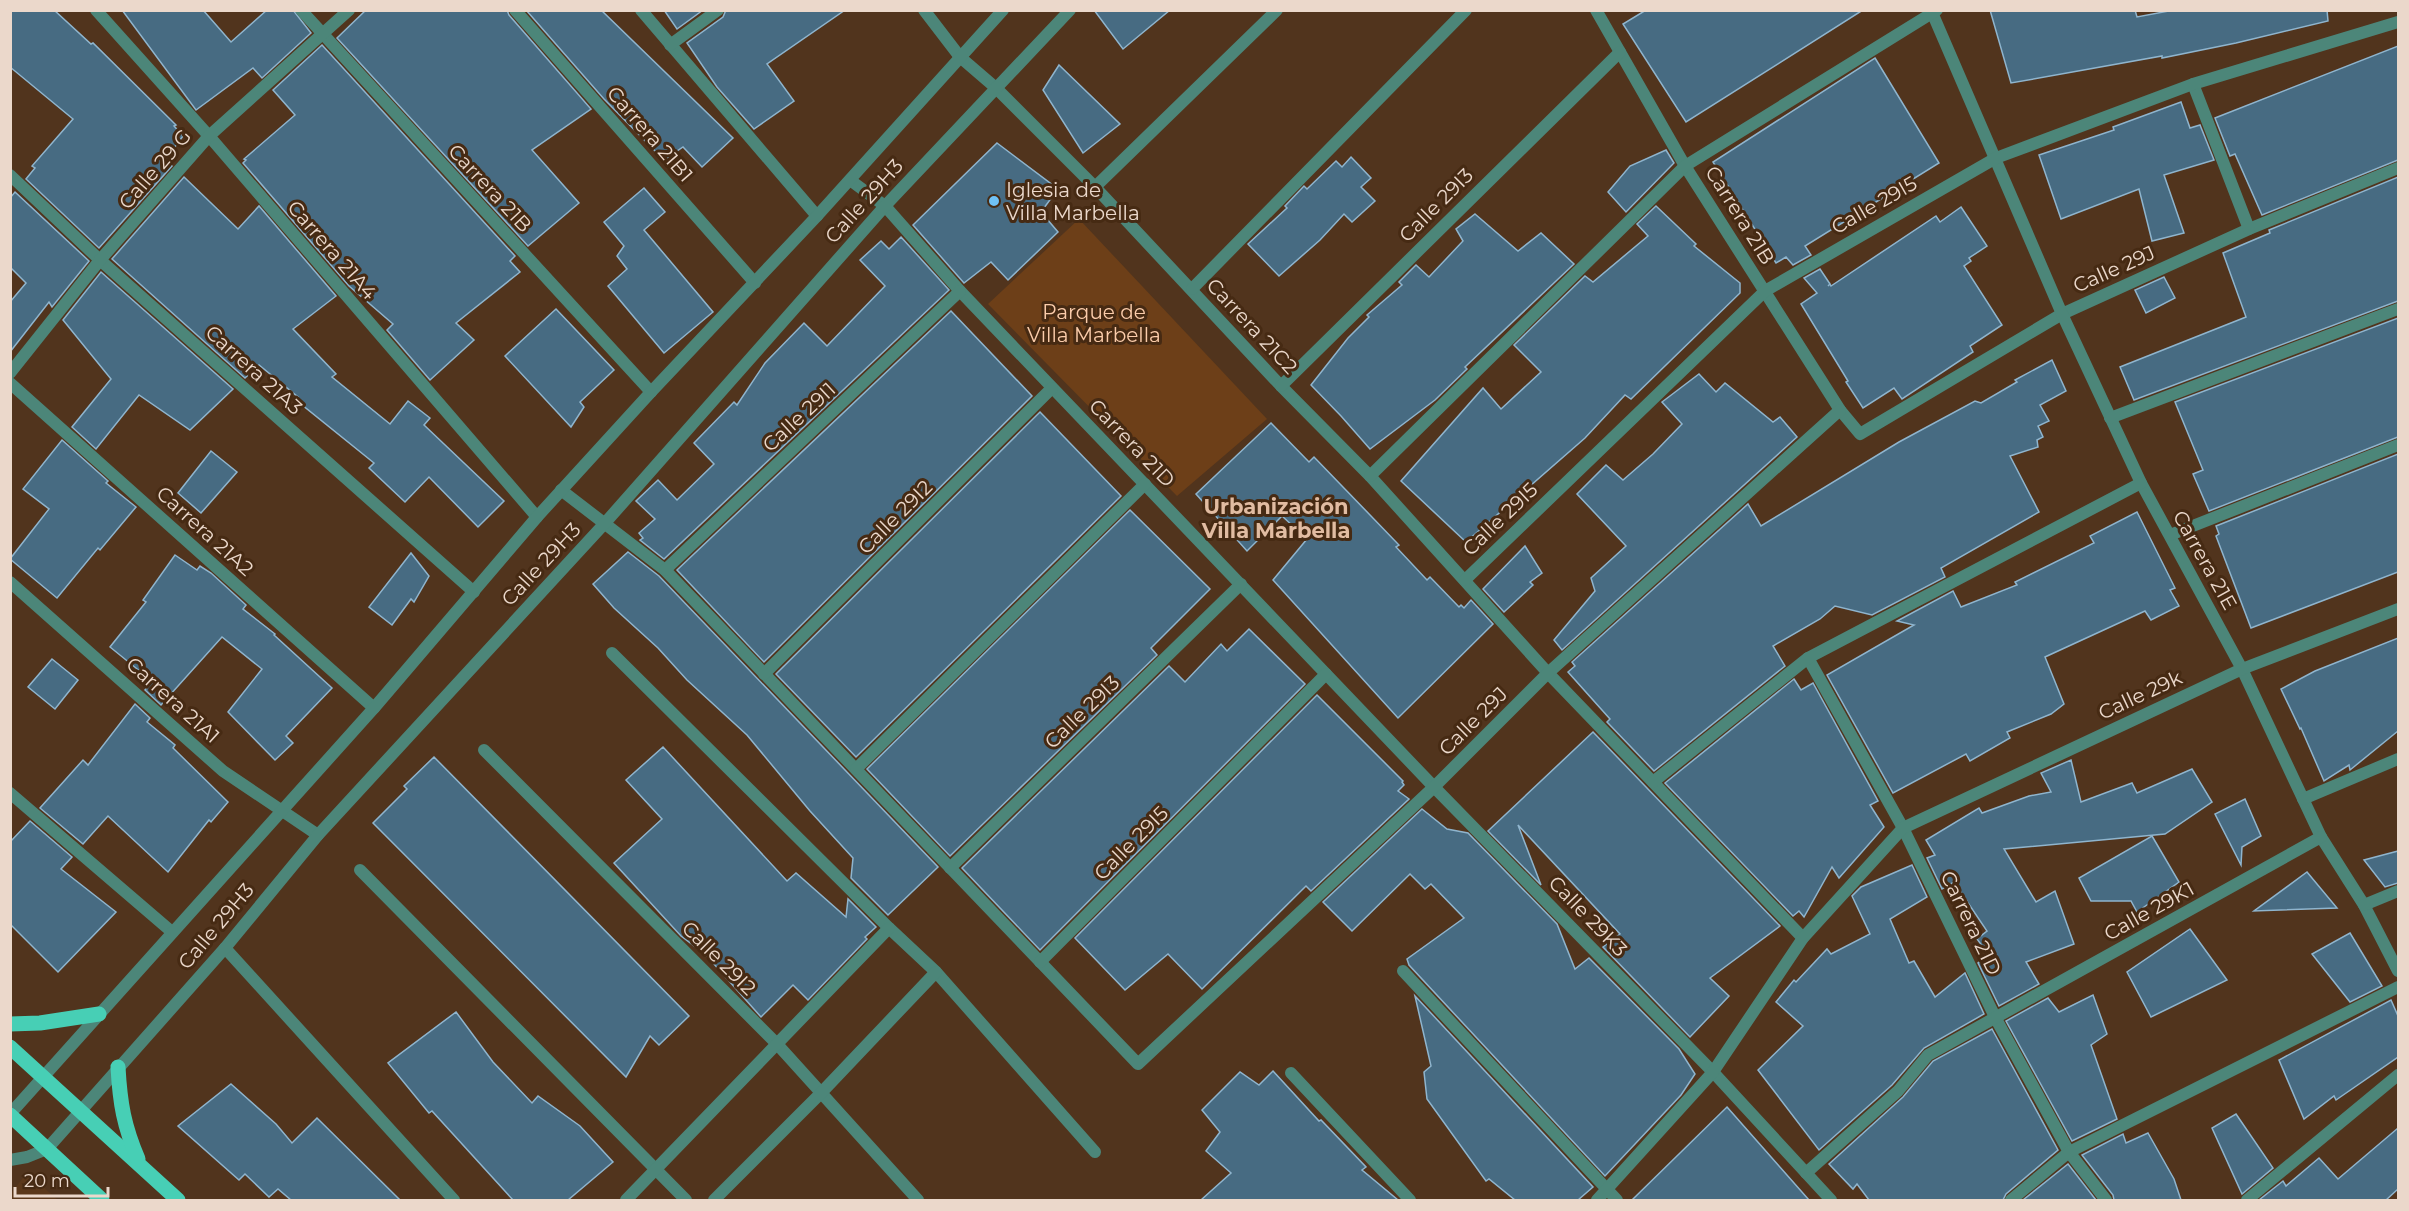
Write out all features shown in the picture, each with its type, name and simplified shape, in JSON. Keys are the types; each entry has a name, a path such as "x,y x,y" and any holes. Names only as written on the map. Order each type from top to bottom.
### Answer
{"main road":[{"path":"10,1024 40,1023 99,1014"},
{"path":"10,1047 82,1110 178,1200"},
{"path":"118,1067 120,1100 126,1130 140,1165"},
{"path":"10,1115 102,1200"}],"street":[{"name":"Carrera 21A4","path":"96,10 209,136 537,517"},
{"name":"Carrera 21B","path":"301,10 651,392"},
{"name":"Calle 29 G","path":"10,373 100,260 209,136 349,10"},
{"name":"Carrera 21B1","path":"515,10 755,283"},
{"path":"641,10 817,216"},
{"path":"670,45 718,10"},
{"name":"Carrera 21C2","path":"924,10 960,57 996,88 1095,187 1281,386 1370,476 1548,673 1803,938"},
{"name":"Calle 29H3","path":"10,1115 374,708 561,490 817,216 1003,10"},
{"name":"Calle 29H3","path":"47,1149 225,948 318,835 606,523 885,206 1070,10"},
{"path":"1095,187 1277,10"},
{"path":"1192,290 1466,10"},
{"path":"1370,476 1685,166 1933,11"},
{"name":"Carrera 21E","path":"1933,11 2062,314 2141,483 2242,669 2321,837 2364,905 2398,971"},
{"name":"Carrera 21B","path":"1599,12 1685,166 1840,410 1860,434"},
{"name":"Calle 29I5","path":"1465,580 1765,291 1996,158 2193,84 2398,22"},
{"name":"Calle 29I3","path":"1281,386 1620,52"},
{"path":"2193,84 2249,229"},
{"name":"Calle 29J","path":"1860,434 2062,314 2249,229 2398,168"},
{"name":"Carrera 21A3","path":"10,175 100,260 474,592"},
{"name":"Carrera 21D","path":"850,180 885,206 960,291 1434,787"},
{"name":"Calle 29I1","path":"665,570 960,291"},
{"path":"2110,418 2398,309"},
{"name":"Carrera 21A2","path":"10,383 374,708"},
{"name":"Calle 29I2","path":"764,674 1052,388"},
{"name":"Calle 29J","path":"1040,962 1138,1064 1434,787 1548,673 1840,410"},
{"path":"2170,535 2398,445"},
{"path":"1653,782 1808,658 2141,483"},
{"path":"856,769 1144,484"},
{"path":"561,490 665,570 1040,962"},
{"name":"Carrera 21A1","path":"10,582 223,771 318,835"},
{"name":"Calle 29I3","path":"950,868 1241,584"},
{"name":"Calle 29k","path":"1903,828 2242,669 2398,609"},
{"path":"612,653 936,972 1095,1152"},
{"name":"Carrera 21D","path":"1808,658 1903,828 1996,1019 2069,1152 2106,1200"},
{"name":"Calle 29I5","path":"1040,962 1326,674"},
{"name":"Calle 29I2","path":"484,750 777,1044 918,1200"},
{"path":"2303,799 2398,759"},
{"name":"Calle 29K3","path":"1434,787 1713,1072 1831,1200"},
{"path":"10,793 172,932"},
{"path":"1596,1200 1608,1190 1713,1072 1803,938 1903,828"},
{"name":"Calle 29K1","path":"1806,1173 1898,1091 1928,1055 2321,837"},
{"path":"360,870 686,1200"},
{"path":"2364,905 2398,891"},
{"path":"626,1200 889,928"},
{"path":"225,948 454,1200"},
{"path":"1403,971 1617,1200"},
{"path":"714,1200 821,1093 936,972"},
{"path":"2011,1200 2069,1152 2398,987"},
{"path":"1291,1073 1410,1200"},
{"path":"2247,1200 2398,1075"},
{"path":"10,1160 27,1157 47,1149"}],"shaded area":[{"path":"27,1173 58,1200 11,1200 11,1193"}],"green space":[{"name":"Parque de Villa Marbella","path":"1079,219 1267,419 1177,496 988,304"}],"building":[{"path":"10,10 54,10 91,44 93,43 176,125 174,126 183,136 165,160 172,166 99,248 26,179 35,168 32,166 73,119 10,67"},
{"path":"122,10 203,10 231,42 267,10 293,10 311,33 262,78 253,68 196,110"},
{"path":"366,10 507,10 591,109 532,150 579,203 528,246 337,38"},
{"path":"526,10 601,10 733,138 702,167 683,147 664,160 604,99"},
{"path":"664,10 703,10 677,29"},
{"path":"726,10 845,10 767,64 794,101 754,129 717,87 687,43 723,17"},
{"path":"1094,10 1170,10 1123,49"},
{"path":"1646,10 1863,10 1686,122 1623,24"},
{"path":"1990,10 2135,10 2137,17 2174,10 2327,10 2328,21 2162,58 2162,56 2011,83"},
{"path":"322,45 515,256 510,261 520,272 456,323 474,340 430,380 387,330 393,324 349,286 243,163 246,160 244,159 295,115 273,90"},
{"path":"2398,46 2398,160 2262,215 2235,154 2230,156 2215,118"},
{"path":"1875,58 1939,163 1805,246 1811,255 1793,265 1786,257 1776,263 1713,162"},
{"path":"1059,65 1120,124 1083,153 1043,90"},
{"path":"2181,102 2190,128 2200,125 2214,160 2164,175 2184,233 2152,241 2139,189 2061,219 2039,155 2114,130 2113,127"},
{"name":"Iglesia de Villa Marbella","path":"997,143 1058,189 1041,212 1058,232 1008,280 991,262 964,283 913,225"},
{"path":"1666,150 1674,163 1626,212 1608,192 1630,166"},
{"path":"1351,157 1371,178 1361,187 1375,201 1352,222 1344,214 1320,240 1279,276 1248,244 1287,208 1285,206 1304,186 1307,189 1336,161 1342,167"},
{"path":"184,177 238,229 259,206 336,296 293,329 336,374 332,377 390,424 408,401 430,418 424,425 504,501 478,527 429,477 405,502 369,468 374,463 296,400 298,397 259,365 245,378 112,259"},
{"path":"2398,177 2398,301 2134,400 2120,367 2246,317 2223,253 2270,233 2269,230"},
{"path":"644,188 665,212 644,230 713,312 664,353 608,286 627,269 617,256 624,246 604,222"},
{"path":"15,192 89,261 52,307 49,302 10,352 10,302 26,283 10,267 10,198"},
{"path":"1656,206 1696,244 1694,246 1740,283 1740,293 1631,399 1625,395 1585,438 1466,542 1401,481 1483,388 1501,409 1541,372 1514,345 1585,276 1593,282 1648,236 1637,224"},
{"path":"1961,207 1987,246 1969,258 1971,261 1964,266 2002,325 1970,346 1973,352 1902,399 1894,388 1863,408 1801,304 1817,293 1804,278 1820,269 1831,286 1936,216 1940,222"},
{"path":"1475,214 1518,251 1541,233 1574,264 1465,367 1467,369 1435,400 1370,449 1311,385 1348,338 1369,317 1367,315 1402,285 1399,282 1416,265 1429,277 1463,241 1456,229"},
{"path":"901,237 949,290 664,559 640,540 643,538 639,533 655,519 636,501 658,480 677,500 714,464 694,443 734,402 737,405 765,363 804,323 827,346 885,286 860,260 881,241 889,249"},
{"path":"101,272 233,389 190,430 139,395 96,449 72,427 111,379 63,320"},
{"path":"2164,277 2175,298 2146,313 2135,290"},
{"path":"556,309 614,370 580,402 584,407 571,427 505,356"},
{"path":"951,311 1032,396 764,662 677,570"},
{"path":"2398,318 2398,437 2209,511 2193,474 2203,470 2175,402"},
{"path":"2052,360 2066,391 2040,405 2049,421 2038,426 2043,437 2037,440 2038,447 2010,456 2039,512 1941,568 1945,577 1872,615 1835,606 1820,619 1773,646 1785,666 1654,771 1607,722 1610,719 1568,672 1575,666 1572,662 1748,504 1761,526 1899,442 1975,401 1981,403 2017,382 2015,380"},
{"path":"1699,374 1716,392 1725,383 1773,422 1780,417 1797,437 1562,650 1554,640 1595,591 1591,578 1626,546 1577,494 1606,465 1623,480 1653,454 1682,424 1662,402"},
{"path":"1040,412 1121,496 856,757 776,674"},
{"path":"1271,423 1309,462 1314,457 1399,545 1396,547 1427,580 1430,577 1459,607 1461,605 1464,608 1471,600 1493,624 1398,718 1273,580 1307,539 1282,516 1247,551 1196,494"},
{"path":"62,440 108,481 106,483 136,507 100,550 98,548 57,598 10,559 49,509 23,489"},
{"path":"211,451 237,472 201,513 178,493"},
{"path":"2398,454 2398,572 2251,628 2216,536 2219,534 2216,526"},
{"path":"1130,510 1210,589 1151,648 1157,655 950,856 867,769"},
{"path":"2137,512 2175,588 2170,590 2179,606 2151,620 2145,611 2045,657 2064,704 2051,714 2007,732 2010,738 1970,761 1966,754 1893,793 1827,675 1914,625 1897,621 1953,591 1961,607 2017,585 2015,582 2094,543 2090,536"},
{"path":"1525,546 1542,573 1530,582 1533,585 1504,612 1483,589"},
{"path":"628,552 659,576 938,867 888,915 851,878 853,858 810,811 747,735 687,680 593,584"},
{"path":"411,553 429,576 414,602 411,599 392,625 369,607"},
{"path":"175,555 197,570 200,566 211,573 246,605 243,609 275,634 332,688 286,736 293,743 275,760 228,712 262,669 222,637 161,705 145,690 152,681 110,647 146,602 143,600"},
{"path":"1249,629 1305,684 1040,950 962,868 1169,666 1185,682 1221,644 1227,651"},
{"path":"2398,638 2398,731 2350,770 2349,765 2324,781 2281,689 2315,671"},
{"path":"52,659 78,680 55,709 28,687"},
{"path":"1794,679 1801,690 1813,683 1878,801 1870,805 1884,827 1839,878 1832,867 1804,917 1799,911 1793,916 1665,783"},
{"path":"1317,695 1403,781 1404,785 1398,791 1409,799 1311,891 1306,886 1202,989 1168,954 1125,990 1075,938"},
{"path":"135,704 150,718 147,722 175,745 173,748 228,802 211,822 209,820 168,872 108,816 83,844 40,808 83,760 88,765"},
{"path":"1593,732 1780,926 1710,978 1729,996 1690,1037 1603,947 1620,934 1518,825 1541,885 1488,831"},
{"path":"663,747 787,881 796,873 846,917 848,899 876,927 808,1000 793,985 761,1017 706,955 681,936 614,863 662,819 626,780"},
{"path":"434,757 689,1016 659,1045 650,1036 626,1077 373,823 407,789 404,786"},
{"path":"2071,760 2081,802 2132,783 2137,793 2192,769 2212,802 2165,834 2004,849 2036,902 2055,891 2074,944 2026,962 2039,984 1999,1006 1978,963 1988,954 1977,939 1987,931 1954,882 1942,889 1927,858 1935,855 1926,840 1979,808 1982,813 2029,796 2051,792 2041,773"},
{"path":"2245,799 2261,836 2242,847 2241,865 2215,814"},
{"path":"1422,809 1447,829 1468,833 1557,924 1575,969 1589,958 1679,1049 1695,1074 1681,1095 1605,1176 1409,965 1407,959 1464,918 1431,884 1425,889 1410,874 1352,931 1323,902"},
{"path":"30,821 72,857 61,869 116,912 58,972 10,924 10,842"},
{"path":"2152,836 2179,882 2137,912 2131,901 2091,901 2079,878"},
{"path":"2398,851 2398,883 2385,887 2364,860"},
{"path":"1912,865 1927,897 1890,919 1909,963 1914,961 1935,997 1965,973 1984,1014 1924,1048 1892,1085 1819,1150 1758,1070 1803,1026 1776,1002 1794,980 1796,982 1827,949 1831,954 1870,934 1852,896 1861,887"},
{"path":"2307,872 2337,908 2254,911"},
{"path":"2190,929 2227,980 2151,1017 2127,972"},
{"path":"2350,933 2382,986 2350,1002 2312,954"},
{"path":"2093,995 2107,1034 2091,1045 2117,1119 2072,1141 2006,1021 2048,998 2059,1012"},
{"path":"1415,996 1593,1187 1578,1200 1515,1200 1489,1179 1486,1181 1427,1099 1424,1072 1431,1066"},
{"path":"2391,1000 2398,1016 2398,1057 2336,1100 2334,1096 2304,1119 2279,1060"},
{"path":"456,1012 493,1062 532,1103 538,1096 580,1126 613,1162 568,1200 513,1200 432,1111 429,1113 388,1063"},
{"path":"1992,1029 2058,1150 2006,1194 2003,1200 1869,1200 1857,1184 1853,1189 1829,1164 1903,1097 1933,1061"},
{"path":"1273,1071 1366,1167 1362,1170 1398,1200 1201,1200 1231,1173 1206,1151 1220,1132 1202,1110 1240,1072 1259,1085"},
{"path":"231,1084 276,1124 292,1143 317,1118 400,1200 291,1200 278,1189 269,1197 245,1174 239,1180 178,1126"},
{"path":"1727,1107 1809,1200 1632,1200"},
{"path":"2236,1114 2273,1168 2242,1194 2212,1128"},
{"path":"2398,1128 2398,1189 2386,1200 2259,1200 2283,1181 2286,1186 2319,1158 2338,1179"},
{"path":"2148,1133 2174,1179 2181,1200 2114,1200 2113,1195 2082,1155 2123,1134 2126,1143"},
{"path":"2068,1164 2096,1200 2023,1200"}],"place":[{"name":"Iglesia de Villa Marbella","path":"994,201"}],"district":[{"name":"Urbanización Villa Marbella","path":"1276,519"}]}
